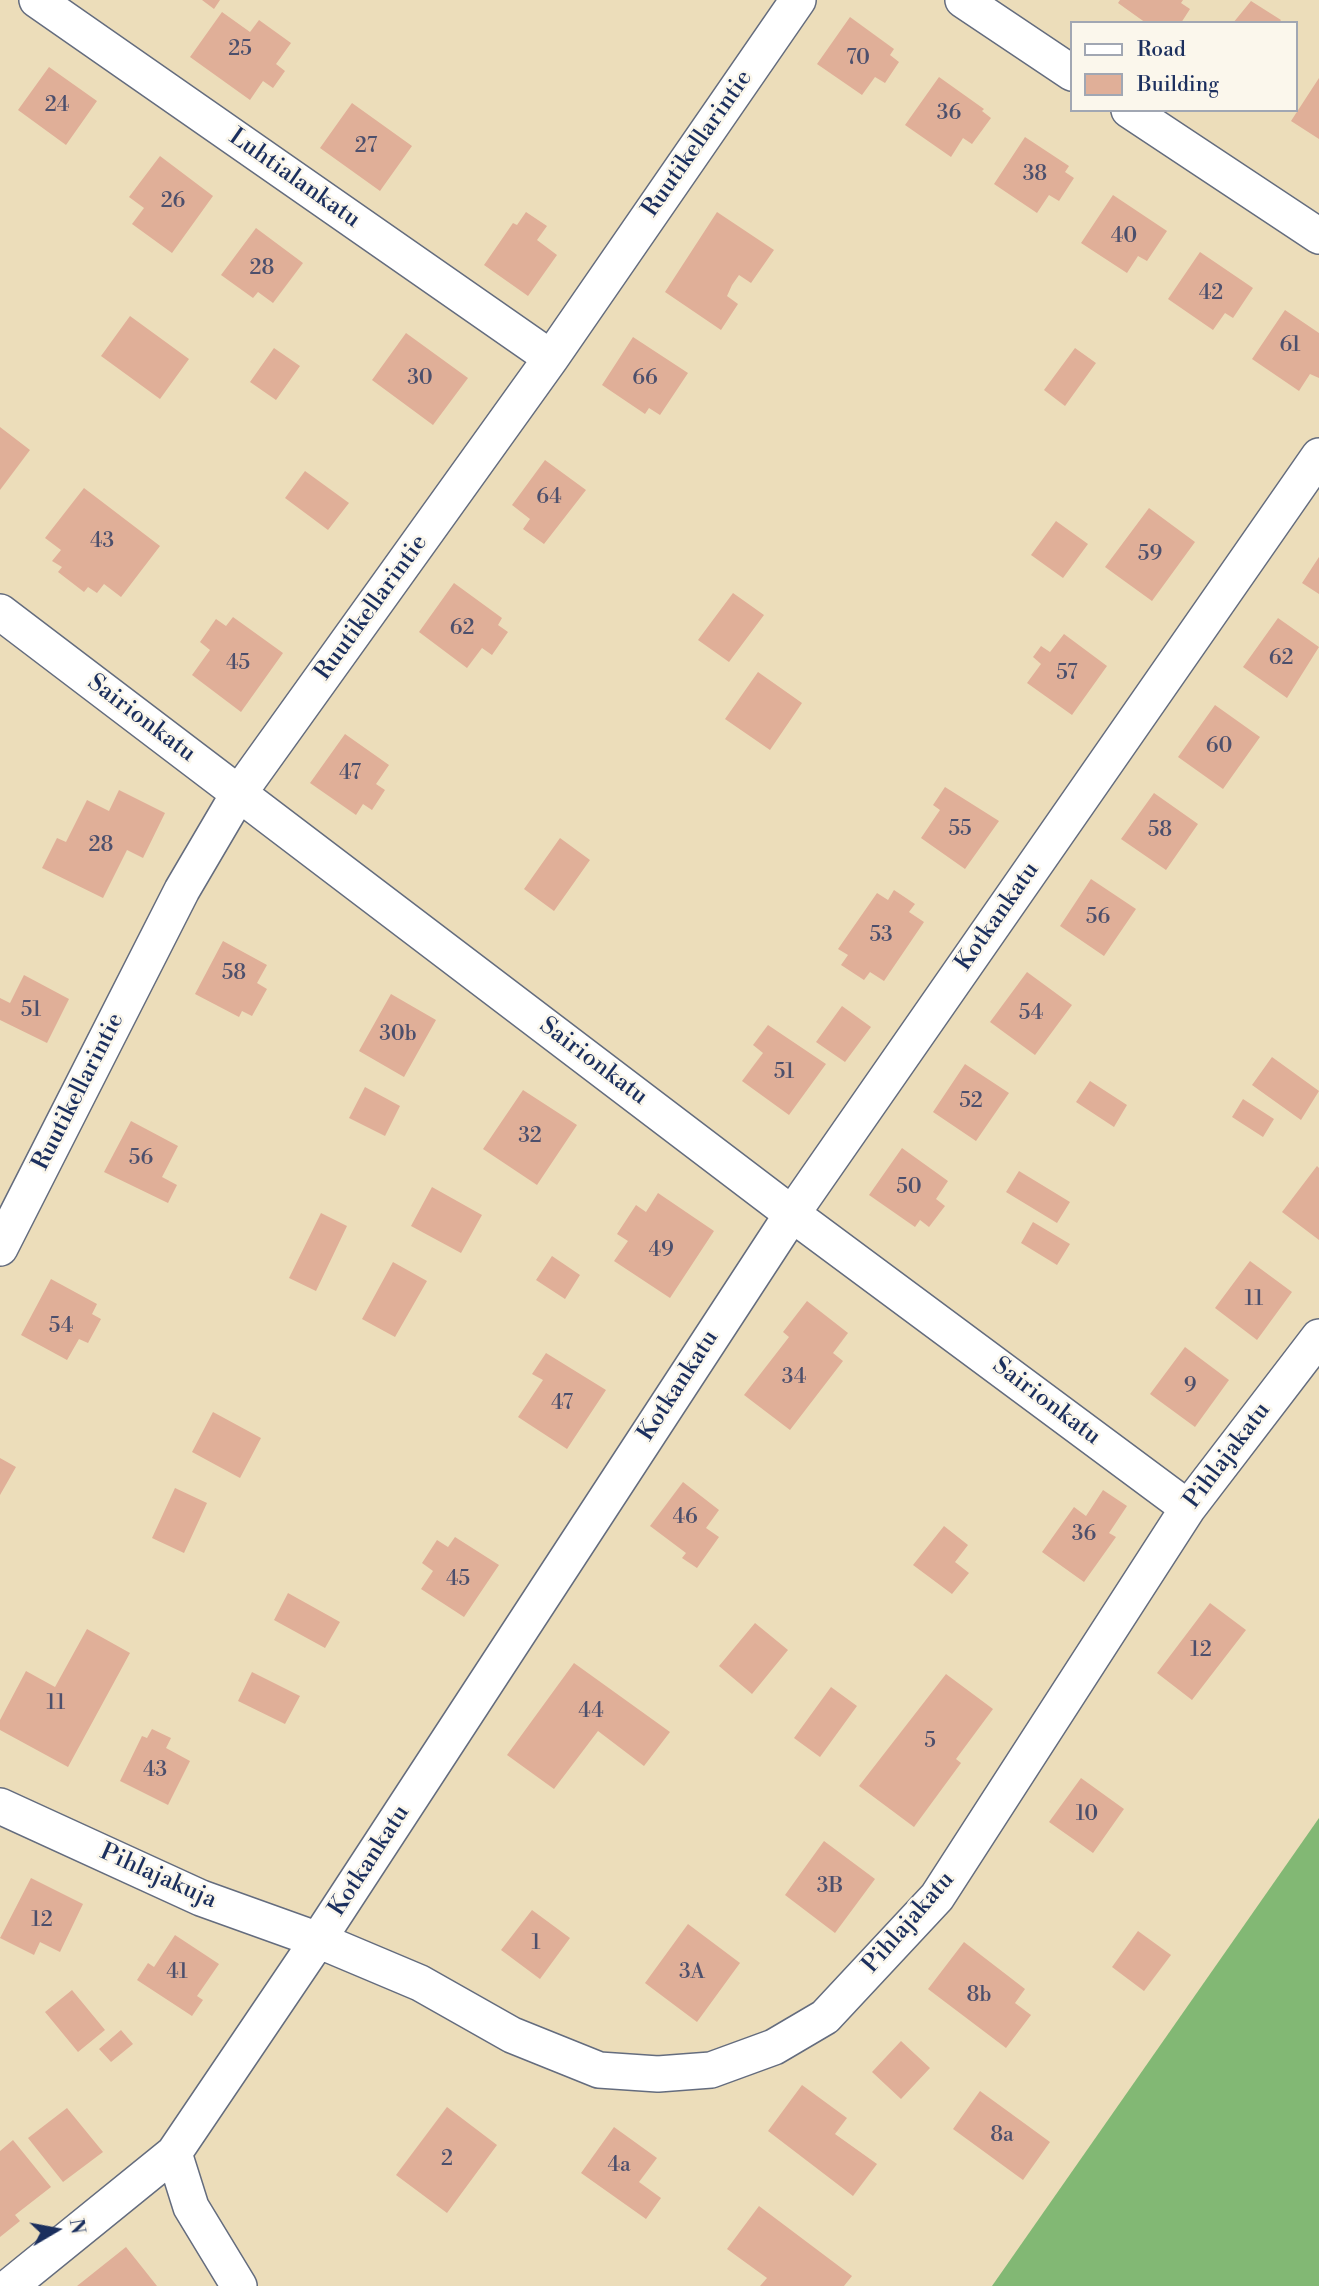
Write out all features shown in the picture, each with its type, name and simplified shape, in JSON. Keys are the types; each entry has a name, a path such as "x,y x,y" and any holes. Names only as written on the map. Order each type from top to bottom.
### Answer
{"street":[{"name":"Luhtialankatu","path":"37,0 551,358"},
{"name":"Ruutikellarintie","path":"0,1248 182,890 239,793 551,358 797,0"},
{"path":"963,0 1070,72"},
{"path":"1132,112 1319,236"},
{"name":"Kotkankatu","path":"10,2286 174,2153 318,1940 792,1214 1319,456"},
{"name":"Sairionkatu","path":"0,612 792,1214 1188,1508"},
{"name":"Pihlajakatu","path":"318,1940 420,1983 512,2035 599,2070 658,2074 711,2070 774,2047 825,2017 937,1897 1188,1508 1319,1337"},
{"name":"Pihlajakuja","path":"0,1806 201,1898 318,1940"},
{"path":"174,2153 191,2207 239,2286"}],"green space":[{"path":"1319,1818 1319,2286 992,2286"}],"building":[{"path":"202,0 220,0 214,9"},
{"path":"1120,0 1183,0 1181,3 1190,9 1182,21 1143,21 1118,3"},
{"path":"1251,1 1281,20 1280,21 1235,21"},
{"path":"222,12 250,32 259,20 291,43 276,64 285,71 273,88 263,81 250,100 190,57"},
{"path":"850,17 894,49 890,55 899,62 885,83 875,77 862,95 817,64"},
{"path":"49,67 97,101 66,145 18,110"},
{"path":"939,77 984,109 982,111 991,118 972,144 963,138 951,157 905,125"},
{"path":"1319,78 1319,139 1291,121"},
{"path":"352,103 412,146 380,191 320,148"},
{"path":"1025,137 1069,166 1065,172 1074,178 1059,201 1049,195 1037,213 994,184"},
{"path":"160,156 213,196 172,253 132,224 144,208 129,197"},
{"path":"1113,195 1167,231 1147,261 1138,256 1127,273 1081,243"},
{"path":"526,212 547,226 537,240 557,255 528,296 484,265 513,223 517,225"},
{"path":"717,212 774,250 751,283 739,275 732,285 727,296 738,304 721,330 665,292"},
{"path":"256,228 303,263 273,303 258,292 253,298 221,275"},
{"path":"1200,252 1253,288 1233,318 1225,313 1213,330 1168,299"},
{"path":"1285,310 1319,333 1319,378 1310,374 1299,391 1252,359"},
{"path":"130,316 189,359 160,399 101,356"},
{"path":"406,333 468,378 433,425 372,380"},
{"path":"633,337 688,373 660,415 649,408 645,414 602,385"},
{"path":"274,348 300,366 276,400 250,382"},
{"path":"1075,348 1096,363 1065,406 1044,390"},
{"path":"0,427 30,450 0,490"},
{"path":"545,460 586,490 544,544 523,529 530,519 512,505"},
{"path":"305,471 349,503 328,530 285,498"},
{"path":"84,488 160,546 121,597 104,584 97,593 88,587 84,592 58,572 62,567 52,561 61,550 45,538"},
{"path":"1149,508 1195,542 1152,601 1105,567"},
{"path":"1056,521 1088,544 1063,578 1031,555"},
{"path":"1319,557 1319,594 1302,583"},
{"path":"454,583 502,618 498,625 508,632 492,655 482,648 467,668 419,632"},
{"path":"733,593 764,615 729,662 698,640"},
{"path":"233,617 283,653 241,712 192,675 210,650 200,642 216,619 226,626"},
{"path":"1278,618 1319,647 1287,698 1243,667"},
{"path":"1064,634 1107,666 1072,715 1027,683 1041,664 1033,657 1041,646 1050,652"},
{"path":"758,672 802,703 770,750 725,719"},
{"path":"1215,705 1260,737 1223,789 1178,757"},
{"path":"345,734 389,765 376,784 385,790 372,810 363,804 356,815 310,783"},
{"path":"945,787 999,821 965,869 921,838 940,810 933,805"},
{"path":"119,790 165,813 143,858 127,850 103,898 42,868 57,838 66,842 87,800 109,811"},
{"path":"1154,793 1198,824 1166,870 1121,839"},
{"path":"560,838 590,860 554,911 524,889"},
{"path":"1091,879 1136,909 1104,956 1060,926"},
{"path":"894,890 915,904 909,912 924,922 884,981 870,972 864,980 841,965 848,955 838,949 877,893 888,900"},
{"path":"223,941 267,965 257,983 267,989 252,1016 242,1011 239,1017 195,994"},
{"path":"1027,972 1072,1005 1035,1055 990,1022"},
{"path":"24,975 69,999 47,1043 0,1020 0,998 10,1003"},
{"path":"391,994 436,1020 404,1077 359,1051"},
{"path":"842,1006 871,1027 845,1062 816,1042"},
{"path":"768,1025 826,1064 789,1115 742,1081 763,1053 753,1045"},
{"path":"1272,1057 1319,1091 1301,1120 1252,1085"},
{"path":"965,1064 1009,1093 976,1141 933,1112"},
{"path":"1090,1081 1127,1105 1114,1127 1076,1102"},
{"path":"365,1087 400,1106 385,1136 349,1118"},
{"path":"523,1090 577,1125 537,1185 483,1149"},
{"path":"1243,1099 1274,1119 1263,1137 1232,1117"},
{"path":"131,1121 178,1146 162,1177 177,1185 168,1203 104,1172"},
{"path":"902,1148 948,1181 936,1199 945,1206 929,1227 920,1220 915,1227 869,1195"},
{"path":"1317,1166 1319,1168 1319,1240 1282,1212"},
{"path":"1019,1171 1070,1202 1057,1223 1006,1192"},
{"path":"432,1187 482,1215 461,1253 411,1226"},
{"path":"658,1193 714,1231 670,1298 614,1261 628,1241 617,1234 636,1205 646,1212"},
{"path":"321,1213 347,1226 316,1291 289,1278"},
{"path":"1033,1222 1070,1244 1057,1265 1021,1243"},
{"path":"552,1256 580,1275 565,1299 536,1280"},
{"path":"1250,1261 1292,1292 1257,1340 1215,1308"},
{"path":"393,1262 427,1281 395,1337 362,1319"},
{"path":"51,1279 97,1304 92,1314 101,1319 88,1343 79,1339 67,1360 21,1335"},
{"path":"807,1301 848,1333 833,1353 843,1361 790,1430 744,1395 789,1337 783,1332"},
{"path":"1185,1347 1229,1380 1195,1427 1150,1394"},
{"path":"546,1353 606,1390 567,1449 518,1417 543,1380 532,1374"},
{"path":"213,1412 261,1438 240,1478 192,1452"},
{"path":"0,1458 16,1467 0,1495"},
{"path":"683,1482 719,1510 706,1528 719,1537 697,1568 682,1558 686,1553 650,1526"},
{"path":"175,1488 207,1503 184,1553 152,1538"},
{"path":"1103,1490 1127,1506 1109,1533 1116,1537 1084,1582 1042,1552 1074,1507 1086,1516"},
{"path":"944,1526 968,1545 955,1562 969,1573 952,1594 913,1565"},
{"path":"455,1537 499,1565 464,1617 421,1589 433,1571 422,1563 437,1540 448,1547"},
{"path":"288,1593 340,1622 325,1648 274,1620"},
{"path":"1210,1603 1246,1630 1192,1700 1157,1673"},
{"path":"755,1623 788,1650 752,1694 719,1666"},
{"path":"87,1629 130,1653 68,1767 0,1730 0,1720 26,1671 55,1687"},
{"path":"574,1663 670,1732 644,1766 598,1731 554,1789 507,1755"},
{"path":"252,1672 300,1696 285,1724 238,1701"},
{"path":"946,1674 993,1709 956,1759 961,1763 914,1827 859,1786"},
{"path":"831,1687 857,1706 820,1757 794,1738"},
{"path":"152,1729 171,1738 166,1748 190,1761 168,1805 120,1781 142,1736 147,1738"},
{"path":"1081,1778 1124,1809 1093,1853 1049,1822"},
{"path":"824,1841 875,1879 835,1933 785,1895"},
{"path":"31,1878 83,1904 60,1952 40,1942 34,1955 0,1938"},
{"path":"532,1910 570,1938 540,1979 501,1950"},
{"path":"688,1924 740,1963 697,2022 645,1983"},
{"path":"1138,1931 1171,1955 1144,1991 1112,1967"},
{"path":"175,1935 219,1964 197,1996 203,2000 192,2016 137,1980 148,1963 154,1967"},
{"path":"964,1942 1025,1989 1015,2003 1031,2015 1006,2048 928,1989"},
{"path":"72,1990 105,2030 78,2052 45,2012"},
{"path":"121,2030 133,2044 111,2062 99,2049"},
{"path":"901,2041 930,2068 901,2099 872,2072"},
{"path":"802,2085 847,2118 835,2134 877,2164 853,2196 768,2131"},
{"path":"980,2091 1050,2142 1023,2180 953,2129"},
{"path":"447,2107 497,2145 447,2213 396,2175"},
{"path":"67,2108 103,2152 63,2182 28,2138"},
{"path":"614,2127 657,2158 639,2182 661,2198 646,2219 581,2173"},
{"path":"13,2140 51,2187 15,2215 20,2221 0,2237 0,2151"},
{"path":"759,2206 852,2276 844,2286 760,2286 767,2278 727,2249"},
{"path":"126,2247 157,2286 77,2286"}]}
